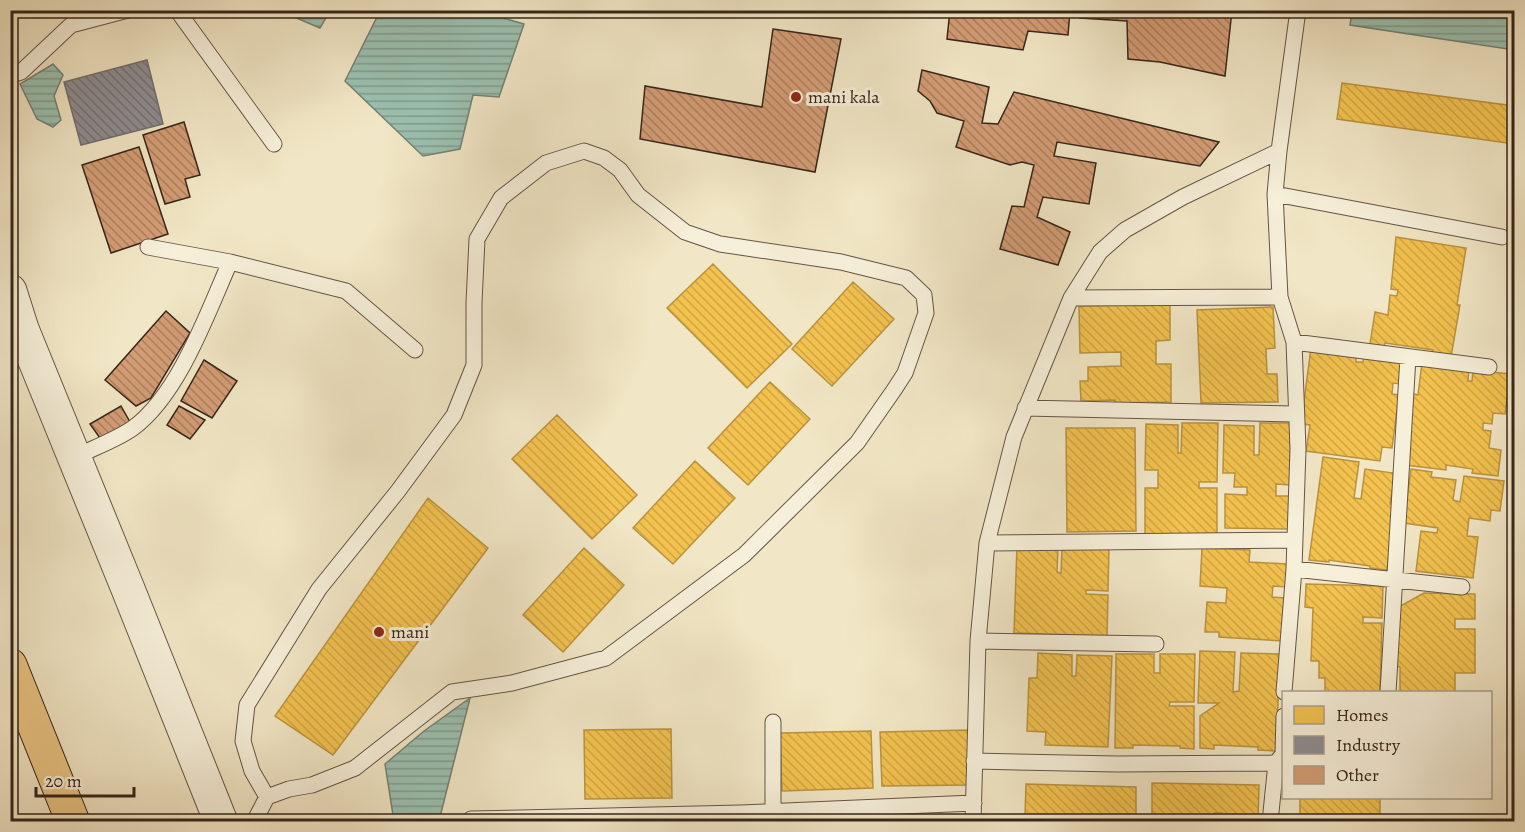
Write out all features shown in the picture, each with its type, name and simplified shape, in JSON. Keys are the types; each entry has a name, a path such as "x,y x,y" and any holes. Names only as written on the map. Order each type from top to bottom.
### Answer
{"main road":[{"path":"10,665 73,822"}],"street":[{"path":"10,291 22,329 220,822"}],"lane":[{"path":"10,76 21,72 71,25 128,10"},
{"path":"177,10 274,144"},
{"path":"1284,691 1294,569 1298,449 1294,342 1280,297 1275,195 1298,10"},
{"path":"254,822 267,797 289,789 312,785 355,768 452,693 512,683 606,658 744,555 857,443 894,390 905,373 926,313 924,295 906,278 841,262 720,244 685,232 638,195 620,170 604,158 584,151 546,163 501,198 477,238 474,365 454,415 398,491 319,589 247,705 243,741 252,771 267,797"},
{"path":"973,822 978,641 987,543 1014,437 1071,298 1100,252 1125,230 1183,197 1279,151"},
{"path":"1275,195 1502,237"},
{"path":"148,246 230,262 346,291 415,350"},
{"path":"75,458 132,429 154,409 185,361 230,262"},
{"path":"1071,298 1280,297"},
{"path":"1294,342 1489,367"},
{"path":"1388,691 1408,357"},
{"path":"1025,408 1296,414"},
{"path":"987,543 1295,540"},
{"path":"1294,569 1462,586"},
{"path":"978,641 1156,644"},
{"path":"773,722 773,811"},
{"path":"974,761 1117,764 1281,757 1270,822"},
{"path":"471,819 741,818 773,811 974,803"}],"shaded area":[{"path":"280,11 330,11 320,28"},
{"path":"380,11 479,11 524,24 499,97 473,95 460,149 423,156 345,81"},
{"path":"1352,11 1514,11 1514,50 1350,25"},
{"path":"53,64 63,75 54,96 61,120 53,127 37,119 20,84"},
{"path":"470,698 439,821 392,821 385,764 424,731"}],"building: Homes":[{"path":"1342,83 1514,106 1514,144 1337,119"},
{"path":"1396,237 1466,248 1457,305 1460,305 1451,357 1433,354 1433,350 1385,343 1384,347 1370,344 1375,312 1388,315 1390,295 1397,296 1398,290 1391,289"},
{"path":"713,264 792,344 747,388 667,308"},
{"path":"853,282 894,319 832,386 792,349"},
{"path":"1170,304 1170,340 1156,341 1156,364 1171,364 1171,402 1081,401 1080,381 1088,381 1088,367 1121,366 1121,352 1080,353 1079,306"},
{"path":"1273,307 1275,348 1266,349 1267,374 1277,374 1278,402 1201,403 1197,310"},
{"path":"1311,348 1356,354 1356,362 1363,362 1364,355 1404,360 1401,384 1393,383 1392,394 1399,395 1392,448 1382,447 1380,461 1306,451 1310,425 1301,424"},
{"path":"1422,362 1469,368 1468,381 1472,381 1473,370 1510,374 1505,414 1493,413 1492,424 1483,423 1483,430 1491,431 1489,448 1501,450 1498,476 1472,473 1473,469 1446,465 1446,470 1405,465 1413,394 1418,395"},
{"path":"770,382 810,419 748,485 708,448"},
{"path":"557,415 637,495 592,539 512,459"},
{"path":"1182,423 1218,423 1217,482 1199,482 1199,488 1217,488 1217,536 1145,536 1145,488 1158,488 1158,470 1145,470 1146,424 1178,425 1178,453 1181,453"},
{"path":"1260,423 1291,423 1290,485 1276,484 1276,496 1290,496 1289,529 1225,528 1225,494 1247,495 1247,487 1234,487 1235,473 1223,473 1224,425 1254,426 1254,455 1259,455"},
{"path":"1066,428 1135,428 1136,531 1067,532"},
{"path":"1323,457 1359,462 1354,498 1361,499 1365,469 1400,474 1393,486 1390,504 1396,505 1387,570 1329,560 1329,562 1309,560"},
{"path":"695,461 735,498 673,564 633,528"},
{"path":"1411,469 1432,472 1431,477 1456,480 1453,500 1460,502 1464,476 1504,481 1500,511 1491,510 1490,521 1469,518 1467,536 1478,537 1473,578 1416,571 1421,531 1437,533 1438,528 1404,523"},
{"name":"mani","path":"428,498 488,548 333,755 275,716"},
{"path":"1017,545 1058,547 1057,572 1061,573 1062,546 1109,548 1108,591 1086,590 1086,594 1108,595 1107,636 1014,633"},
{"path":"584,548 624,585 563,652 523,615"},
{"path":"1202,548 1250,550 1249,562 1287,564 1286,587 1273,586 1272,597 1285,598 1283,641 1219,637 1219,632 1205,632 1207,602 1226,603 1227,588 1200,586"},
{"path":"1306,584 1383,586 1382,618 1363,617 1363,623 1382,623 1380,691 1325,691 1325,678 1319,678 1319,661 1311,661 1313,608 1305,607"},
{"path":"1424,593 1475,594 1475,619 1455,619 1455,629 1475,629 1475,673 1455,673 1455,691 1400,691 1400,667 1397,666 1397,608"},
{"path":"1200,651 1235,652 1233,692 1239,691 1241,653 1280,654 1276,751 1258,750 1258,747 1214,745 1214,749 1200,748 1200,716 1219,703 1198,703"},
{"path":"1038,653 1072,655 1072,676 1076,676 1077,655 1112,656 1108,747 1045,745 1046,732 1027,731 1029,678 1037,678"},
{"path":"1116,654 1154,654 1154,673 1160,673 1160,654 1195,654 1194,702 1170,702 1169,706 1194,706 1194,749 1180,748 1180,746 1133,745 1133,748 1115,748"},
{"path":"671,729 672,798 585,799 584,730"},
{"path":"970,730 971,785 882,786 880,732"},
{"path":"871,731 873,788 782,791 780,733"},
{"path":"1152,783 1259,785 1258,822 1222,822 1222,813 1214,813 1214,822 1184,822 1184,815 1178,815 1178,822 1152,822"},
{"path":"1026,784 1136,787 1136,822 1070,822 1070,817 1025,816"},
{"path":"1300,799 1380,799 1380,817 1300,815"},
{"path":"866,820 965,821 866,822"}],"building: Industry":[{"path":"147,60 163,124 81,145 64,82"}],"building: Other":[{"path":"950,10 1070,10 1068,35 1028,31 1023,50 947,39"},
{"path":"1081,10 1232,10 1225,76 1160,62 1128,59 1127,21 1080,18"},
{"name":"mani kala","path":"773,29 841,39 815,172 640,139 645,86 762,107"},
{"path":"922,70 989,87 982,123 998,124 1014,92 1219,142 1200,166 1057,142 1054,156 1096,163 1089,204 1043,197 1037,217 1070,232 1058,265 1000,249 1012,206 1024,207 1034,165 1022,162 1010,165 956,147 964,121 937,113 930,101 918,91"},
{"path":"184,122 200,175 185,179 190,197 165,204 143,135"},
{"path":"139,147 168,234 111,253 82,165"},
{"path":"166,311 190,333 151,398 136,406 105,380"},
{"path":"204,360 237,381 212,418 181,401"},
{"path":"121,406 130,422 100,438 90,424"},
{"path":"179,406 205,420 190,439 167,425"}],"place":[{"name":"mani kala","path":"796,97"},
{"name":"mani","path":"379,632"}]}
